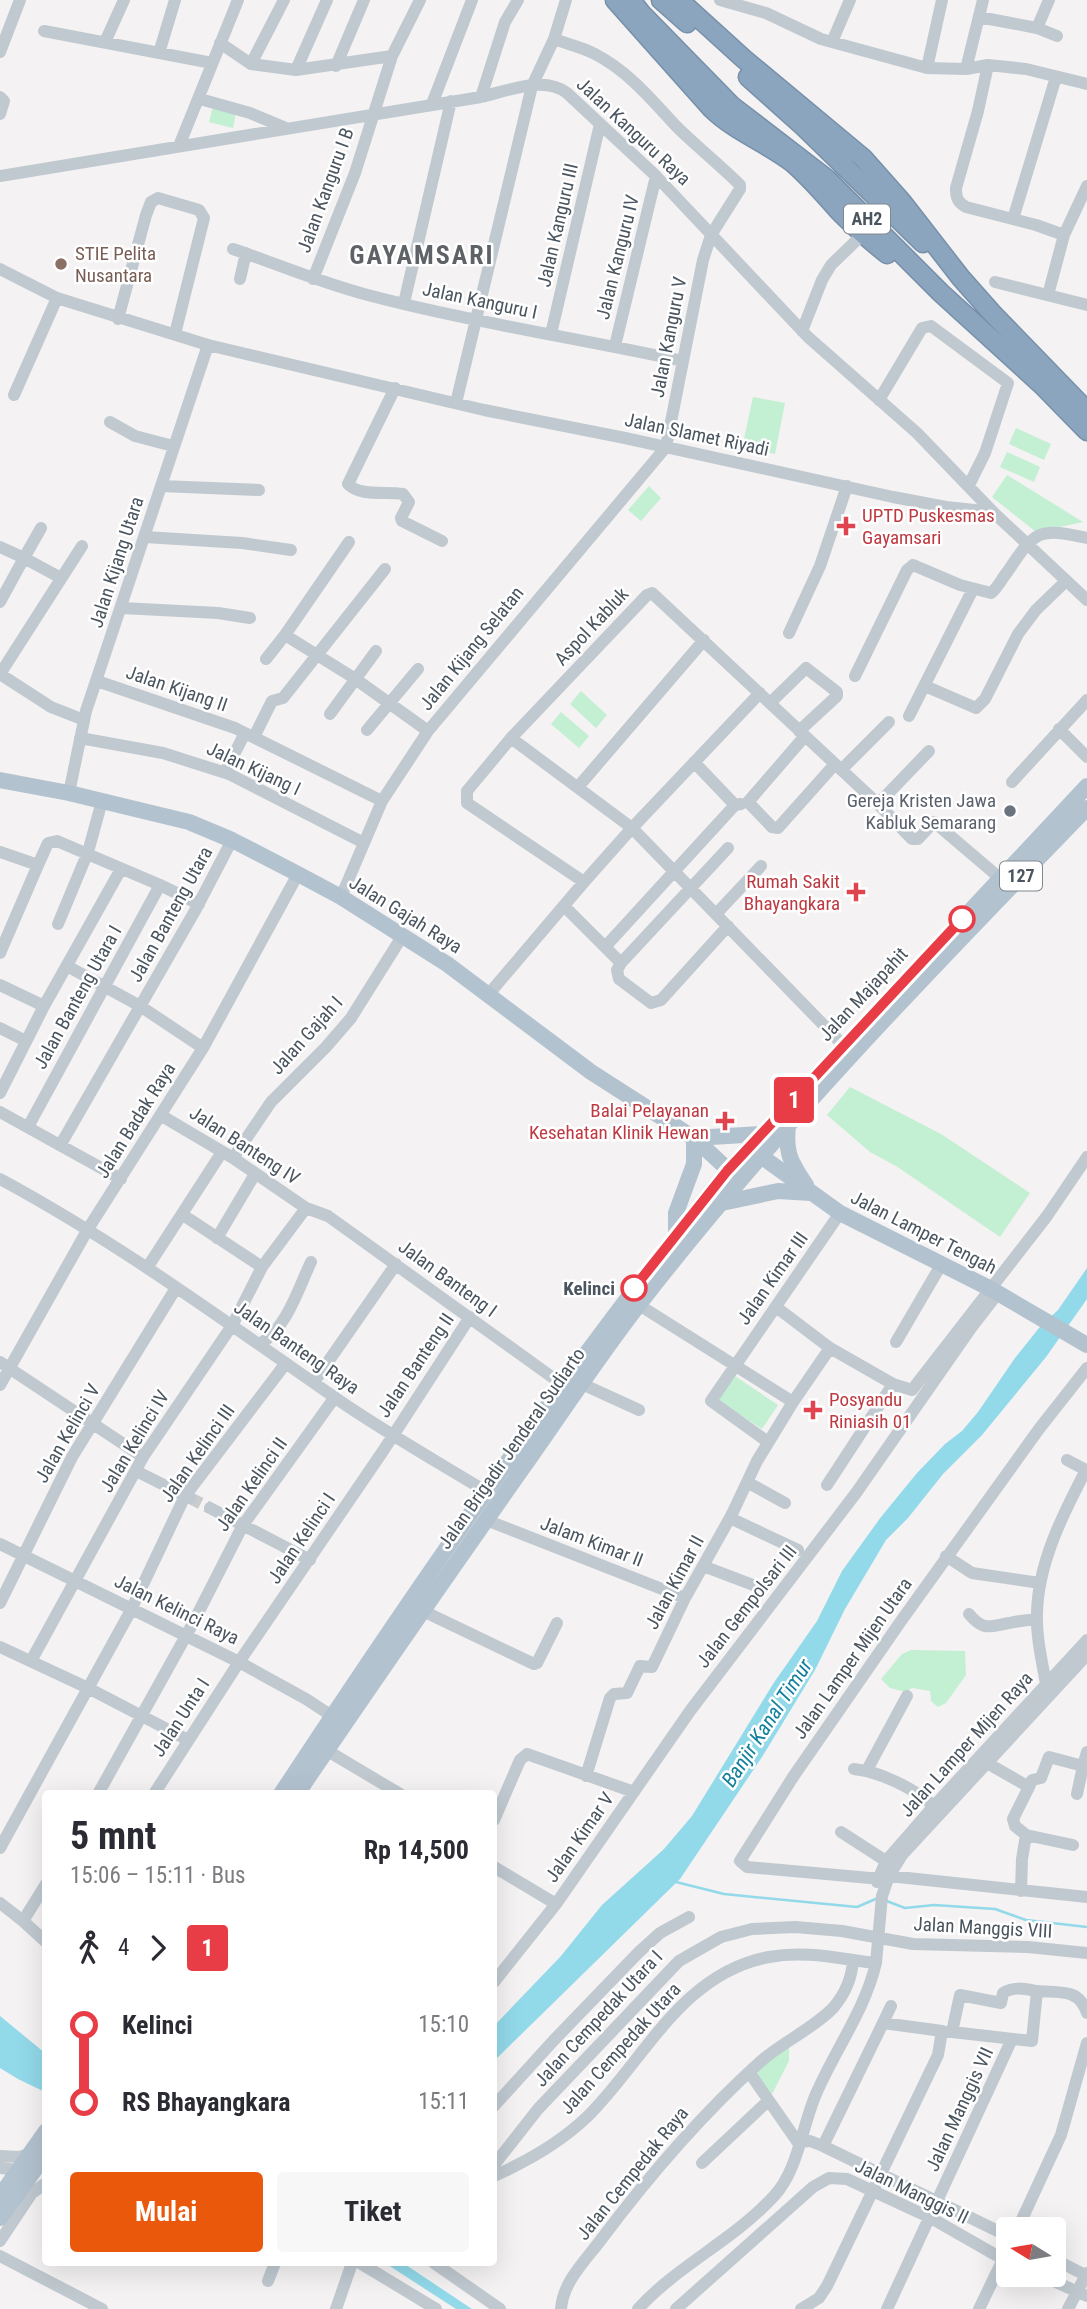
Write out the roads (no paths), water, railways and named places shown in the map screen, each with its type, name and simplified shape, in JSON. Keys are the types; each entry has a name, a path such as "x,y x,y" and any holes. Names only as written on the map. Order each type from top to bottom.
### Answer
{"highway":[{"path":"615,0 727,123 749,138 776,151 796,166 863,234 941,293"},
{"name":"AH2","path":"631,0 732,106 827,179 941,293 1042,385 1087,431"},
{"name":"AH2","path":"661,0 804,127 961,278"},
{"name":"AH2","path":"679,0 744,59 863,158 902,202 961,278 1087,411"}],"main road":[{"name":"Jalan Gajah Raya","path":"0,780 162,814 213,831 341,897 447,964 591,1072 694,1138 740,1181"},
{"name":"Jalan Majapahit","path":"676,1234 727,1171 757,1146 788,1126 1001,879 1087,786"},
{"name":"Jalan Majapahit","path":"722,1203 740,1181 757,1146 844,1045 1087,808"},
{"path":"788,1126 786,1143 790,1160 811,1193"},
{"path":"676,1234 678,1205 694,1164 694,1138 757,1146"},
{"name":"Jalan Lamper Tengah","path":"757,1146 811,1193 840,1213 999,1294 1087,1345"},
{"path":"722,1203 778,1191 811,1193"},
{"name":"Jalan Brigadir Jenderal Sudiarto","path":"338,1720 423,1611 440,1573 486,1520 639,1305 722,1203"},
{"name":"Jalan Brigadir Jenderal Sudiarto","path":"300,1790 321,1747 440,1573 487,1492 676,1234"},
{"name":"Jalan Brigadir Jenderal Sudiarto","path":"284,1790 321,1747"},
{"path":"1,2190 18,2170 40,2158"},
{"path":"0,2218 40,2158"}],"street":[{"path":"0,52 20,0"},
{"path":"105,42 124,0"},
{"path":"159,53 175,0"},
{"path":"179,146 239,0"},
{"path":"251,64 284,0"},
{"path":"296,70 327,0"},
{"path":"336,66 364,0"},
{"name":"Jalan Kanguru I B","path":"313,279 355,173 392,56 420,0"},
{"path":"432,104 472,0"},
{"path":"481,97 491,59 505,23 518,0"},
{"path":"456,403 532,86 554,39 566,0"},
{"path":"720,0 764,6 796,29 857,51 881,54 927,68 966,69 988,65 1026,69 1087,84"},
{"path":"832,42 850,0"},
{"path":"927,68 942,0"},
{"path":"966,69 983,0"},
{"path":"1037,28 1049,0"},
{"path":"979,17 1037,28 1058,36"},
{"path":"44,32 212,63"},
{"name":"Jalan Kanguru V","path":"554,39 593,52 613,65 638,85 677,127 740,185 740,190 711,235 701,268 666,447"},
{"path":"220,43 251,64 296,70 392,56"},
{"path":"988,65 986,82 956,188 959,203 1064,235"},
{"path":"1013,219 1056,77"},
{"name":"Jalan Kanguru Raya","path":"0,176 481,97 532,86 546,84 563,90 656,176 802,331 916,433 993,512 1087,600"},
{"path":"0,97 4,101 0,114"},
{"path":"200,99 250,113 286,128"},
{"path":"404,303 451,101"},
{"name":"Jalan Kanguru III","path":"551,334 600,124"},
{"name":"Jalan Kanguru IV","path":"615,346 656,176"},
{"path":"1048,295 1064,235 1087,186"},
{"path":"118,319 148,208 151,202 158,198 198,210 204,218 176,334"},
{"path":"802,331 822,280 831,265 863,234"},
{"name":"Jalan Kanguru I","path":"240,279 239,251 313,279 404,303 683,361"},
{"name":"Jalan Slamet Riyadi","path":"0,269 57,298 208,345 456,403 946,507 993,512"},
{"path":"995,282 1087,305"},
{"path":"13,395 57,298"},
{"path":"879,400 922,328 926,326 931,326 1008,383 985,453 969,485"},
{"name":"Jalan Kijang Utara","path":"69,793 84,720 208,345"},
{"path":"395,388 348,484 364,492 400,493 409,502 401,517 402,521 442,541"},
{"path":"110,422 135,436 173,446"},
{"name":"Jalan Kijang Selatan","path":"341,897 382,801 428,731 666,447"},
{"path":"161,486 259,491"},
{"path":"789,632 820,566 847,486"},
{"path":"0,602 41,528"},
{"path":"855,676 906,570 911,566 985,593 994,591 1027,544 1040,534 1054,531 1087,538"},
{"path":"145,537 242,543 291,550"},
{"path":"267,659 349,541"},
{"path":"82,546 0,674 51,707 84,720"},
{"path":"0,547 61,578"},
{"path":"249,735 272,701 284,698 385,569"},
{"path":"925,686 976,708 979,706 1018,634 1036,610 1066,581"},
{"path":"909,716 973,589"},
{"name":"Aspol Kabluk","path":"584,882 467,803 467,791 511,738 647,595 654,595 704,640 912,839 916,840 934,822 1001,879"},
{"path":"122,608 218,612 250,618"},
{"path":"285,635 354,678 428,731"},
{"path":"578,787 704,640"},
{"path":"330,714 376,650"},
{"path":"606,947 741,803 837,696 837,692 806,668 770,703"},
{"path":"367,730 418,669"},
{"name":"Jalan Kijang II","path":"97,681 249,735 382,801"},
{"path":"488,995 632,828 760,693"},
{"path":"1012,782 1087,700"},
{"path":"694,762 741,803 772,827 778,828 838,767 889,722"},
{"path":"1059,730 1087,757"},
{"name":"Jalan Kijang II","path":"225,772 249,735"},
{"name":"Jalan Kijang I","path":"80,738 163,753 225,772 364,843"},
{"path":"511,738 632,828 844,1045"},
{"path":"878,804 929,751"},
{"path":"58,924 88,852 102,801"},
{"name":"Jalan Banteng Utara","path":"61,1144 199,904 232,839"},
{"path":"0,954 48,843 52,841 88,852 199,904"},
{"path":"728,848 621,963 617,970 619,979 651,1003 656,1002 728,926"},
{"path":"0,852 38,865"},
{"path":"716,914 761,866"},
{"path":"0,1093 5,1070 26,1041 121,869"},
{"name":"Jalan Badak Raya","path":"0,1385 4,1365 203,1048 298,874"},
{"name":"Jalan Banteng Utara I","path":"27,1127 160,885"},
{"path":"564,906 621,963"},
{"name":"Jalan Gajah I","path":"148,1268 183,1214 227,1155 271,1102 351,1018 403,935"},
{"name":"Jalan Banteng Utara","path":"67,966 140,1006 203,1048"},
{"path":"0,985 44,1006"},
{"path":"0,1028 26,1041"},
{"path":"0,1112 121,1179"},
{"name":"Jalan Banteng IV","path":"162,1116 227,1155 306,1208"},
{"path":"776,1307 831,1348 894,1384 913,1390 999,1294 999,1279 1087,1157"},
{"path":"217,1238 255,1174"},
{"name":"Jalan Banteng Raya","path":"1,1183 88,1228 233,1324 392,1435 487,1492"},
{"name":"Jalan Banteng I","path":"306,1208 328,1216 563,1385"},
{"name":"Jalan Kelinci IV","path":"31,1661 143,1457 233,1324 262,1267 306,1208"},
{"name":"Jalan Kimar III","path":"768,1442 711,1401 840,1213"},
{"path":"183,1214 262,1267"},
{"path":"260,1344 277,1328 311,1262"},
{"path":"314,1382 396,1264"},
{"path":"896,1342 941,1265"},
{"name":"Jalan Kelinci V","path":"0,1603 72,1457 176,1288"},
{"name":"Jalan Gempolsari III","path":"634,1791 740,1644 856,1493 971,1328 999,1294"},
{"path":"639,1305 793,1402"},
{"name":"Jalan Banteng II","path":"392,1435 470,1317"},
{"name":"Jalan Kimar II","path":"586,1776 610,1698 614,1694 626,1693 640,1666 652,1667 685,1598 731,1517 768,1442 831,1348"},
{"name":"Jalan Kelinci III","path":"0,1847 131,1608 187,1497 286,1363"},
{"path":"4,1365 143,1457"},
{"name":"Jalan Lamper Mijen Utara","path":"883,1877 747,1867 740,1861 793,1777 946,1556 1087,1368"},
{"path":"582,1384 639,1410"},
{"path":"827,1485 894,1384"},
{"name":"Jalan Kelinci II","path":"100,1790 143,1716 243,1525 335,1397"},
{"name":"Jalan Kelinci I","path":"239,1662 392,1435"},
{"path":"1046,1684 1037,1619 1040,1583 1062,1519 1081,1491 1086,1471 1067,1460"},
{"path":"136,1471 187,1497"},
{"path":"747,1482 785,1503"},
{"path":"209,1508 310,1560"},
{"path":"731,1517 798,1549"},
{"name":"Jalam Kimar II","path":"486,1520 685,1598"},
{"name":"Jalan Kelinci Raya","path":"0,1544 186,1634 338,1720"},
{"path":"946,1556 972,1573 1040,1583"},
{"path":"704,1566 761,1588"},
{"path":"423,1611 534,1664 537,1663 557,1623"},
{"path":"970,1614 984,1626 992,1628 1006,1623 1037,1619"},
{"name":"Jalan Lamper Mijen Raya","path":"883,1877 886,1861 1046,1684 1080,1656 1087,1640"},
{"path":"0,1647 88,1688 188,1740"},
{"path":"638,2309 661,2285 762,2208 785,2183 800,2143 805,2120 833,2058 867,1994 876,1963 882,1895 877,1887 902,1855 1080,1656"},
{"name":"Jalan Unta I","path":"157,1790 239,1662"},
{"path":"907,1696 861,1769 923,1797 934,1806"},
{"path":"321,1747 393,1790"},
{"path":"1077,1794 1087,1752"},
{"path":"497,1813 520,1760 525,1755 634,1791"},
{"path":"1073,1845 1026,1835 1015,1826 1013,1819 1032,1780 1041,1779 1049,1757 1083,1766"},
{"path":"987,1763 1029,1787"},
{"name":"Jalan Kimar V","path":"556,1904 634,1791"},
{"path":"841,1832 886,1861"},
{"path":"1021,1891 1026,1835"},
{"path":"497,1869 556,1904 497,1978"},
{"path":"883,1877 1087,1897"},
{"path":"23,1921 42,1890"},
{"path":"0,1903 42,1938"},
{"path":"497,2103 639,1952 660,1933 689,1917"},
{"name":"Jalan Cempedak Utara I","path":"497,2161 538,2109 678,1961 695,1950 725,1936 766,1927 803,1928 878,1938"},
{"name":"Jalan Manggis VIII","path":"878,1938 913,1944 1028,1947 1087,1953"},
{"name":"Jalan Cempedak Utara","path":"497,2174 561,2140 590,2114 681,2005 721,1974 771,1956 817,1954 876,1963"},
{"name":"Jalan Cempedak Raya","path":"561,2309 564,2289 631,2199 699,2120 749,2072 785,2041 832,2008 848,1985 853,1960"},
{"path":"802,2309 819,2298 827,2286 938,2055 960,1995 1001,2003 1003,1993 1018,1988 1077,1996 1083,2002 1087,2013"},
{"name":"Jalan Manggis VII","path":"887,2309 1012,2039 1032,2041 1037,1991"},
{"path":"823,2146 891,2006"},
{"path":"883,2022 945,2033 1012,2039"},
{"path":"1023,2217 1061,2135 1086,2051"},
{"path":"749,2072 800,2143"},
{"path":"702,2162 768,2101"},
{"path":"800,2143 810,2141 823,2146 996,2230"},
{"path":"0,2156 40,2158"},
{"path":"0,2168 18,2170"},
{"name":"Jalan Manggis II","path":"676,2309 824,2179 838,2177 872,2189 996,2251"},
{"path":"0,2241 32,2193 42,2186"},
{"path":"762,2208 773,2223"},
{"path":"0,2256 102,2309"},
{"path":"1066,2265 1087,2275 1082,2293 1068,2309"},
{"path":"268,2281 274,2266"},
{"path":"336,2309 351,2266"},
{"path":"365,2266 436,2309"},
{"path":"438,2266 500,2309"},
{"path":"979,2309 996,2276"}],"water":[{"name":"Banjir Kanal Timur","path":"1087,1268 1087,1299 1046,1357 982,1435 943,1474 908,1518 886,1540 845,1609 815,1670 762,1757 680,1879 497,2058 497,2023 561,1956 602,1905 664,1849 692,1816 773,1684 817,1621 842,1571 881,1517 917,1473 962,1431 1015,1358 1039,1328 1058,1310"},
{"path":"0,2016 42,2051 42,2091 0,2068"},
{"path":"390,2266 408,2266 472,2309 456,2309"}],"waterway":[{"path":"676,1882 724,1894 857,1907 878,1898"},
{"path":"884,1900 905,1908 934,1905 995,1909 1026,1920 1087,1927"}],"tunnel":[{"path":"190,1498 210,1508"}],"place":[{"name":"STIE Pelita Nusantara","path":"61,264"},
{"name":"UPTD Puskesmas Gayamsari","path":"846,526"},
{"name":"Gereja Kristen Jawa Kabluk Semarang","path":"1010,811"},
{"name":"Rumah Sakit Bhayangkara","path":"856,892"},
{"name":"Balai Pelayanan Kesehatan Klinik Hewan","path":"725,1121"},
{"name":"Kelinci","path":"634,1288"},
{"name":"Posyandu Riniasih 01","path":"813,1410"}],"district":[{"name":"GAYAMSARI","path":"422,255"}]}
